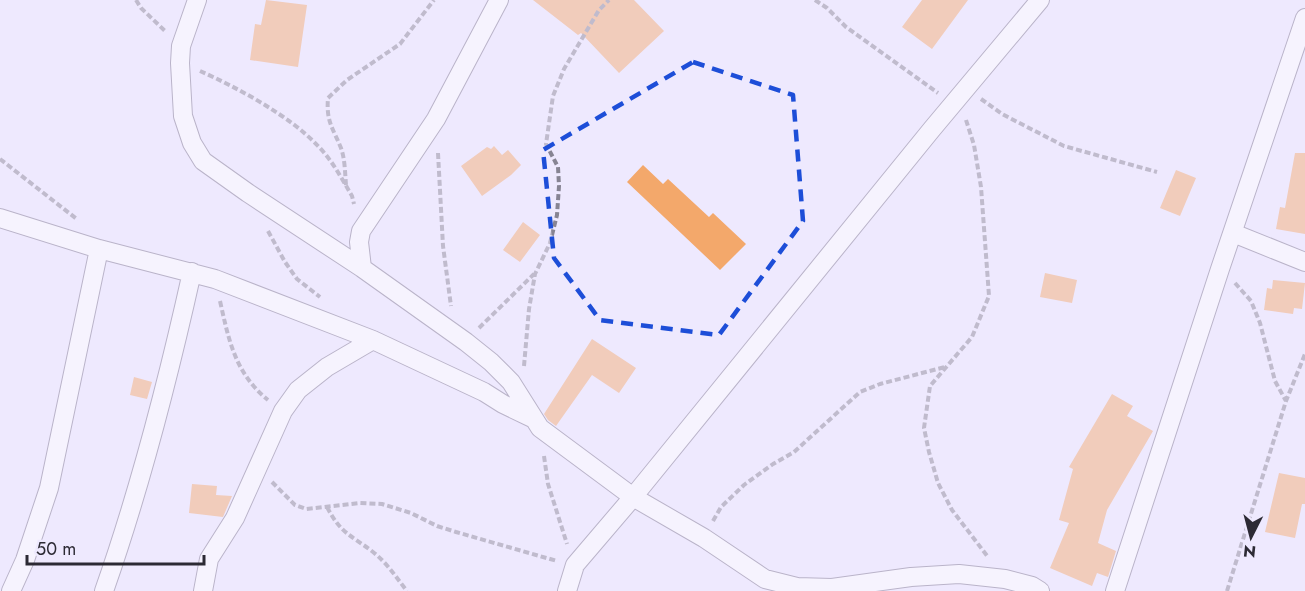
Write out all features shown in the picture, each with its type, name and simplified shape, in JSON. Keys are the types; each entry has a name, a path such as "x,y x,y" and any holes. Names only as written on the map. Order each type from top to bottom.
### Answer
{"street":[{"path":"197,0 181,54 183,116 192,143 203,161 362,268 466,342 511,382 532,416"},
{"path":"362,268 358,242 361,231 436,119 499,0"},
{"path":"567,591 575,565 1040,0"},
{"path":"1115,591 1305,18"},
{"path":"0,218 99,249 215,279 373,340 484,392 503,404 532,416 633,497 704,538 765,579 797,587 832,588 910,577 959,574 1005,579 1032,586 1040,591"},
{"path":"1233,233 1305,262"},
{"path":"11,591 25,560 49,488 99,249"},
{"path":"104,591 128,522 166,388 192,272"},
{"path":"203,591 209,560 236,518 283,411 298,390 327,367 373,340"}],"path":[{"path":"136,0 181,54 221,81 268,108 319,146 352,196 361,231"},
{"path":"346,187 344,159 341,147 332,133 327,111 328,98 347,80 400,44 434,0"},
{"path":"575,565 562,532 548,484 532,416 524,359 535,274 550,243 557,215 560,186 558,167 546,144 553,96 564,69 599,10 609,0"},
{"path":"815,0 827,8 846,27 959,96 1002,114 1064,146 1157,172"},
{"path":"959,96 974,145 981,187 989,296 972,337 930,386 924,428 938,483 952,510 1005,579"},
{"path":"438,152 443,246 451,307 454,319 466,342 535,274"},
{"path":"0,159 82,223"},
{"path":"264,223 297,279 318,294 325,303"},
{"path":"1220,269 1251,301 1260,323 1275,381 1286,401"},
{"path":"215,279 229,339 239,367 254,389 283,411"},
{"path":"1227,591 1286,401 1305,354"},
{"path":"704,538 721,507 744,485 794,452 860,392 880,384 946,367"},
{"path":"258,467 295,505 306,509 360,503 381,504 411,513 437,526 456,532 532,555 575,565"},
{"path":"327,507 334,521 351,538 373,552 390,568 407,591"}],"highlighted area":[{"path":"693,62 793,95 803,221 719,335 600,320 554,258 543,150"}],"building":[{"path":"266,0 307,5 298,67 250,60 255,24 261,25"},
{"path":"533,0 634,0 664,31 619,73 581,33 578,35"},
{"path":"922,0 968,0 932,49 902,27"},
{"path":"494,146 502,155 508,150 521,165 482,196 461,166 487,147 491,149"},
{"path":"1295,153 1305,153 1305,234 1276,229 1280,207 1285,208"},
{"path":"643,165 663,184 668,179 709,217 713,213 746,244 720,270 627,182"},
{"path":"1176,170 1196,178 1180,216 1160,208"},
{"path":"523,222 540,235 520,262 503,250"},
{"path":"1045,273 1077,280 1072,303 1040,297"},
{"path":"1273,280 1305,283 1302,309 1294,308 1293,314 1264,310 1267,288 1272,289"},
{"path":"592,339 636,368 619,393 592,375 556,426 544,414"},
{"path":"134,377 152,382 147,399 130,395"},
{"path":"1112,394 1133,406 1127,416 1153,431 1107,510 1098,543 1116,551 1108,577 1097,573 1092,586 1050,568 1069,523 1059,520 1073,469 1069,467"},
{"path":"1279,473 1305,478 1305,504 1302,504 1295,538 1265,532"},
{"path":"192,484 217,486 216,495 232,496 223,517 189,513"}]}
